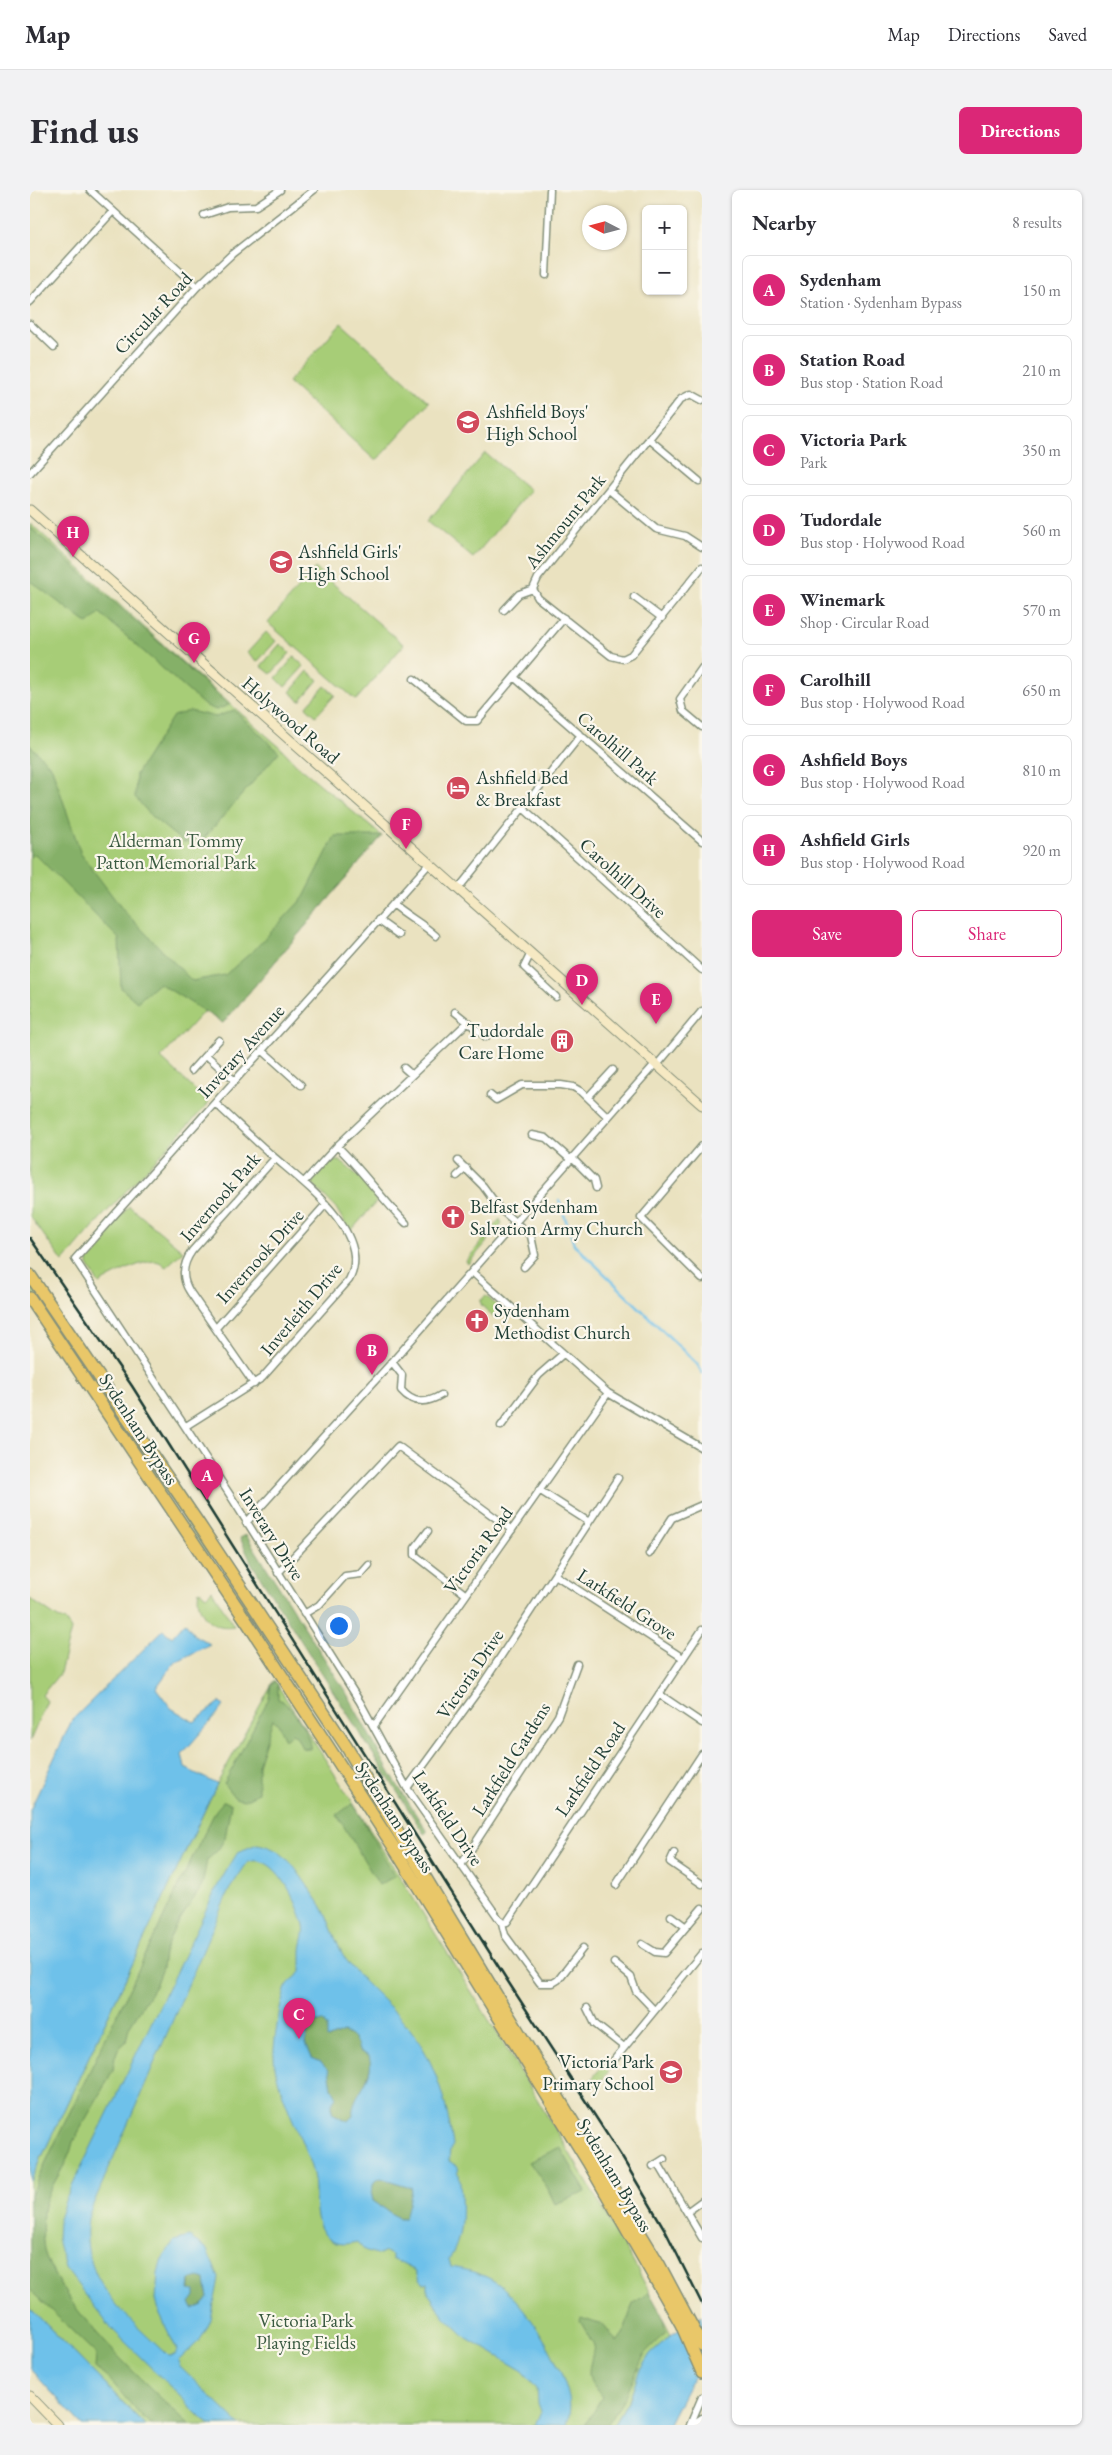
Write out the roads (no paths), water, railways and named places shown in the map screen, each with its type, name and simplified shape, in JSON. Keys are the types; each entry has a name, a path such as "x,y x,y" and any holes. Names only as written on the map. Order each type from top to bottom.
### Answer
{"highway":[{"name":"Sydenham Bypass","path":"30,1275 197,1521 346,1746 639,2231 685,2320 702,2372"},
{"name":"Sydenham Bypass","path":"30,1298 242,1615 392,1846 702,2346"}],"main road":[{"name":"Holywood Road","path":"30,510 702,1105"},
{"path":"30,2396 58,2425"}],"street":[{"path":"90,190 196,286"},
{"path":"204,215 228,207 256,206 280,190"},
{"name":"Circular Road","path":"30,473 196,286 232,254 314,190"},
{"path":"546,275 550,190"},
{"path":"30,302 114,210"},
{"path":"30,324 54,347"},
{"name":"Ashmount Park","path":"702,400 693,395 683,396 538,578 533,589 538,598 611,656 619,659 631,655 702,567"},
{"path":"649,439 699,481"},
{"path":"609,490 656,529 685,536 702,547"},
{"path":"504,610 519,594 533,589"},
{"path":"634,597 662,618"},
{"path":"414,679 464,719 473,722 481,719 564,618"},
{"path":"702,668 680,699 683,711 702,727"},
{"name":"Carolhill Park","path":"515,678 702,841"},
{"path":"458,889 581,735"},
{"name":"Carolhill Drive","path":"523,808 702,970"},
{"name":"Inverary Avenue","path":"76,1259 430,864"},
{"path":"393,904 409,917 416,919 436,936"},
{"path":"378,920 399,935"},
{"path":"531,953 524,967 556,997"},
{"path":"246,1523 392,1362 702,1011"},
{"path":"455,1012 486,1037"},
{"path":"304,1182 337,1146 468,1022"},
{"path":"190,1071 219,1040"},
{"path":"262,1050 301,1085"},
{"path":"206,1055 235,1081"},
{"path":"404,1068 412,1075"},
{"path":"588,1097 613,1070"},
{"path":"490,1095 496,1100 522,1085 546,1084 573,1087 588,1097 608,1117"},
{"name":"Inverleith Drive","path":"186,1426 254,1384 269,1371 353,1273 356,1256 349,1238 326,1204 215,1103"},
{"path":"532,1135 546,1138 572,1159 594,1180 596,1188"},
{"path":"337,1146 360,1168 382,1199 406,1223"},
{"path":"702,1146 641,1218 702,1279"},
{"name":"Invernook Park","path":"254,1384 186,1286 183,1273 184,1264 192,1251 274,1158"},
{"path":"458,1161 483,1186 496,1205 531,1236 535,1255 524,1267"},
{"path":"457,1176 466,1168"},
{"name":"Invernook Drive","path":"216,1328 326,1204"},
{"name":"Inverary Drive","path":"76,1259 186,1426 374,1726"},
{"path":"472,1272 608,1393 702,1448"},
{"path":"500,1426 539,1375 563,1354"},
{"path":"392,1362 400,1371 401,1390 407,1396 415,1401 432,1400 441,1395"},
{"name":"Victoria Road","path":"374,1726 608,1393"},
{"path":"432,1400 436,1408"},
{"path":"278,1573 398,1446 512,1530"},
{"name":"Victoria Drive","path":"408,1788 478,1692 618,1478"},
{"path":"539,1490 589,1522"},
{"path":"648,1554 672,1518 702,1505"},
{"path":"428,1531 417,1545 415,1555 465,1594"},
{"path":"304,1614 319,1605 345,1576 361,1574 369,1565"},
{"name":"Larkfield Grove","path":"555,1575 683,1658"},
{"name":"Larkfield Road","path":"502,1923 507,1922 702,1630"},
{"name":"Larkfield Gardens","path":"461,1865 558,1716 577,1664"},
{"path":"660,1694 702,1723"},
{"name":"Larkfield Drive","path":"374,1726 408,1788 502,1923 505,1935 540,1983 553,1983 558,1980 583,1948"},
{"path":"616,1885 702,1754"},
{"path":"674,1853 670,1862 702,1884"},
{"path":"642,1944 655,1952 664,1953 702,1908"},
{"path":"671,1916 686,1927"},
{"path":"614,2060 702,1953"},
{"path":"614,1963 631,1977 636,1992 654,2010"},
{"path":"587,2008 595,2024 624,2047"},
{"path":"658,2163 702,2238"},
{"path":"687,2212 702,2201"},
{"path":"691,2425 702,2397"},
{"path":"691,2425 702,2418"}],"water":[{"path":"185,1622 194,1635 210,1644 174,1663 156,1688 171,1708 194,1722 220,1702 224,1706 182,1754 185,1768 217,1784 30,2182 30,1810 72,1720 163,1630 172,1637"},
{"path":"257,1844 266,1846 281,1853 292,1864 322,1908 338,1946 346,1959 364,1981 410,2029 427,2055 444,2099 453,2145 450,2150 449,2161 458,2167 461,2215 458,2239 449,2259 451,2267 473,2272 494,2281 518,2302 530,2317 559,2368 565,2384 570,2405 567,2425 535,2425 541,2411 538,2403 537,2388 523,2371 467,2338 444,2316 428,2293 428,2283 425,2284 419,2280 416,2271 392,2259 392,2255 386,2252 379,2255 364,2250 357,2242 335,2243 329,2239 319,2225 313,2174 284,2098 275,2068 274,2055 276,2032 284,1993 287,1986 301,1972 301,1948 304,1925 296,1904 283,1880 266,1864 257,1861 247,1863 229,1890 89,2214 87,2237 90,2257 97,2276 108,2294 122,2311 168,2356 175,2355 177,2350 160,2315 156,2299 158,2273 162,2259 174,2241 189,2237 206,2248 219,2278 211,2320 199,2341 178,2361 180,2367 240,2425 210,2425 207,2423 110,2327 65,2268 57,2239 58,2222 65,2201 219,1883 238,1852","holes":["323,2021 327,2027 327,2039 343,2032 346,2033 354,2039 359,2051 369,2056 370,2065 367,2080 355,2101 353,2116 348,2121 332,2113 332,2103 337,2097 332,2088 329,2070 321,2062 312,2058 305,2042 308,2032 314,2023","381,2178 411,2187 412,2191 405,2218 398,2218 373,2201 371,2192 374,2182","199,2278 205,2280 208,2298 202,2306 193,2309 190,2303 195,2296 195,2291 189,2290 190,2280"]},
{"path":"30,2308 145,2425 82,2425 30,2369"},
{"path":"702,2315 702,2369 690,2382 668,2425 614,2425 631,2396 639,2372 650,2354 671,2335"}],"waterway":[{"path":"559,1200 574,1244 697,1364 702,1373"}],"railway":[{"path":"30,1238 132,1386 507,1980 623,2159 665,2230 702,2304"}],"place":[{"name":"Ashfield Boys' High School","path":"468,422"},
{"name":"Ashfield Girls","path":"73,557"},
{"name":"Ashfield Girls' High School","path":"281,562"},
{"name":"Ashfield Boys","path":"194,663"},
{"name":"Ashfield Bed & Breakfast","path":"458,788"},
{"name":"Carolhill","path":"406,849"},
{"name":"Tudordale","path":"582,1005"},
{"name":"Winemark","path":"656,1024"},
{"name":"Tudordale Care Home","path":"562,1041"},
{"name":"Belfast Sydenham Salvation Army Church","path":"453,1217"},
{"name":"Sydenham Methodist Church","path":"477,1321"},
{"name":"Station Road","path":"372,1375"},
{"name":"Sydenham","path":"207,1500"},
{"name":"Victoria Park","path":"299,2039"},
{"name":"Victoria Park Primary School","path":"671,2072"}],"park label":[{"name":"Alderman Tommy Patton Memorial Park","path":"176,851"},
{"name":"Victoria Park Playing Fields","path":"306,2331"}]}
